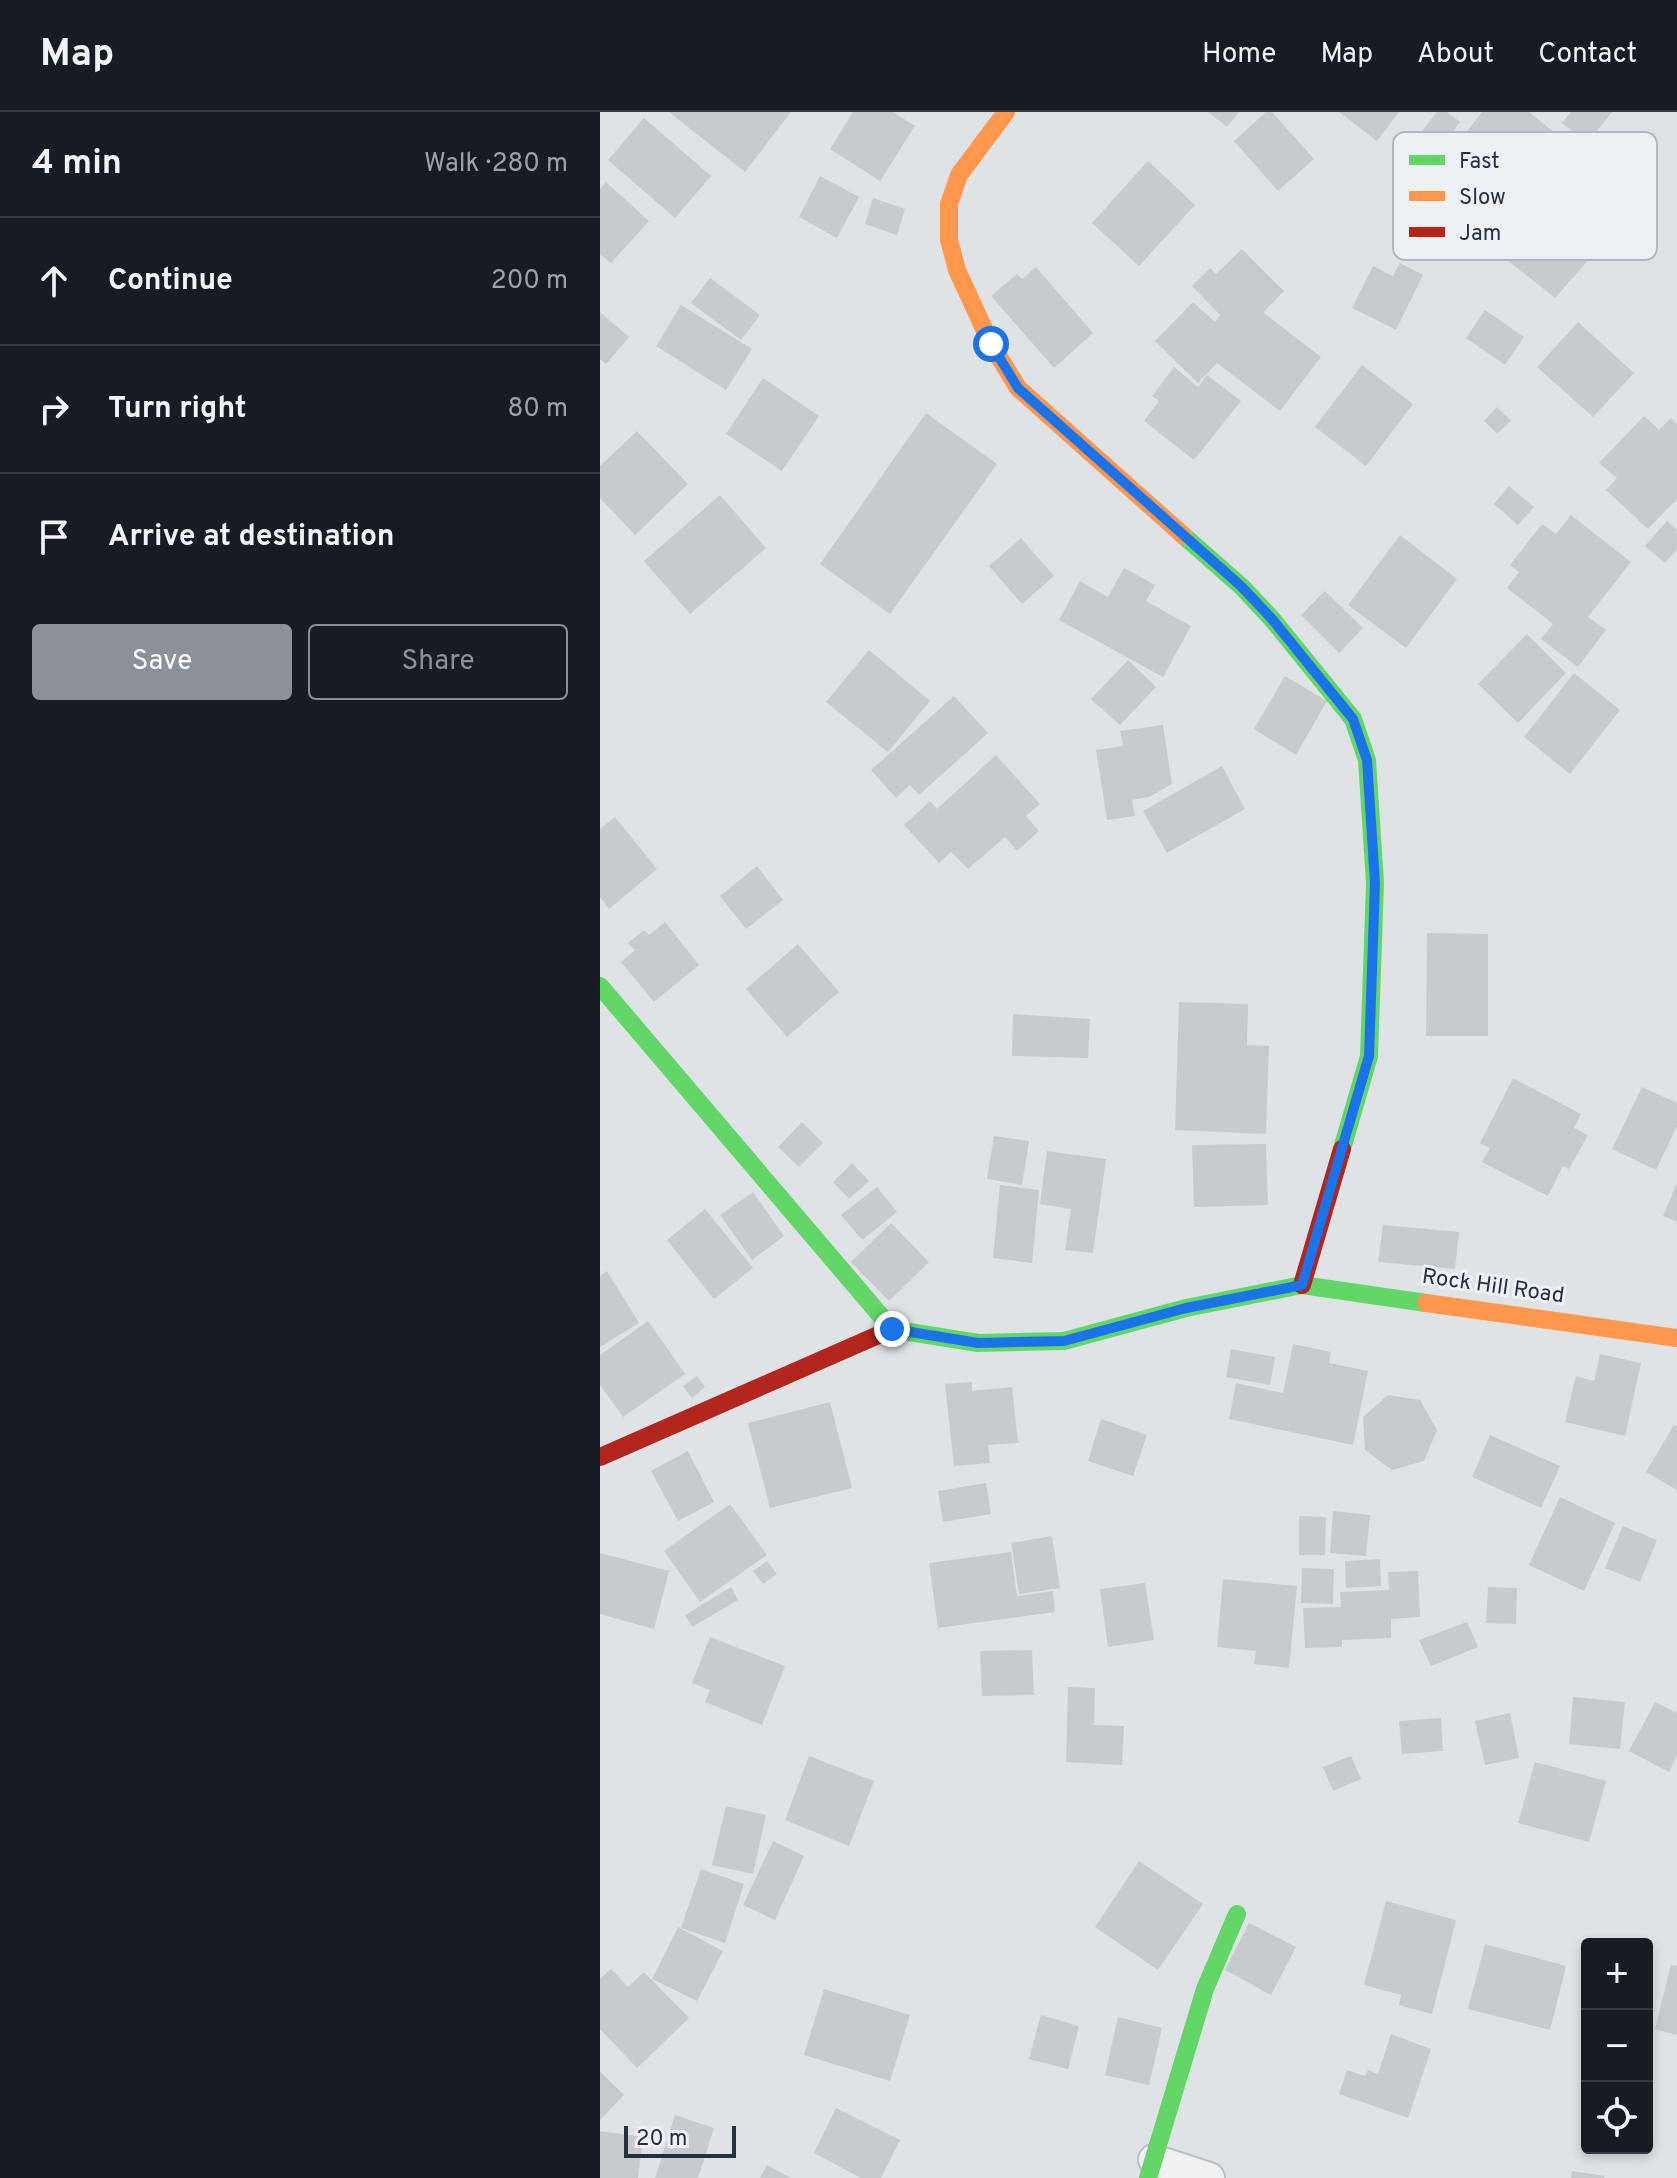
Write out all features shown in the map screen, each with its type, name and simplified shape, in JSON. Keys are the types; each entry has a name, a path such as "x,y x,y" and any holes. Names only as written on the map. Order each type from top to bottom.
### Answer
{"street":[{"path":"1006,112 959,175 949,204 949,240 957,270 991,344 1018,388 1242,587 1272,619 1353,719 1367,760 1375,883 1369,1056 1302,1285"},
{"path":"600,986 892,1329 600,1457"},
{"name":"Rock Hill Road","path":"892,1329 978,1343 1064,1341 1186,1308 1302,1285 1677,1338"},
{"path":"1209,2178 1151,2169 1205,1989 1237,1914"}],"building":[{"path":"669,112 791,112 745,172"},
{"path":"853,112 893,112 915,126 880,181 830,149"},
{"path":"1208,112 1239,112 1227,127"},
{"path":"1266,112 1272,112 1314,159 1278,191 1234,141"},
{"path":"1339,112 1399,112 1377,141"},
{"path":"1437,112 1447,112 1460,122 1452,132 1422,131"},
{"path":"1482,112 1529,112 1554,132 1466,132"},
{"path":"1571,112 1612,112 1596,132 1573,132 1562,123"},
{"path":"644,118 711,176 675,218 608,160"},
{"path":"1148,161 1195,205 1139,266 1092,223"},
{"path":"820,176 859,197 837,238 799,217"},
{"path":"606,182 649,221 611,263 600,254 600,189"},
{"path":"873,198 905,209 897,235 865,224"},
{"path":"1242,249 1284,291 1263,312 1321,357 1280,411 1217,363 1198,383 1155,341 1193,302 1215,322 1220,315 1192,286 1210,268 1216,274"},
{"path":"1507,260 1588,260 1555,298"},
{"path":"1400,263 1423,275 1396,330 1352,308 1373,266 1393,276"},
{"path":"1036,267 1093,333 1054,368 991,296 1017,274 1022,279"},
{"path":"710,278 760,315 741,340 691,303"},
{"path":"681,305 752,349 726,390 656,346"},
{"path":"1485,310 1524,337 1505,365 1466,338"},
{"path":"600,312 629,337 606,364 600,359"},
{"path":"1578,322 1634,373 1593,417 1537,367"},
{"path":"1362,365 1413,404 1366,466 1315,427"},
{"path":"1174,367 1198,387 1207,375 1241,401 1194,460 1144,421 1159,401 1152,396"},
{"path":"763,378 819,416 782,471 726,434"},
{"path":"1497,407 1511,421 1497,434 1484,421"},
{"path":"926,413 997,464 890,614 820,564"},
{"path":"1644,416 1659,430 1671,418 1677,424 1677,499 1648,529 1606,490 1617,478 1599,463"},
{"path":"637,431 688,484 635,535 600,498 600,466"},
{"path":"1509,486 1534,507 1518,525 1494,504"},
{"path":"720,495 766,548 690,614 644,561"},
{"path":"1571,515 1631,562 1588,617 1606,630 1578,667 1541,639 1553,624 1507,588 1519,572 1510,565 1542,524 1556,534"},
{"path":"1667,521 1677,530 1677,549 1665,563 1645,546"},
{"path":"1400,535 1457,579 1406,648 1348,605"},
{"path":"1021,538 1054,576 1022,604 989,566"},
{"path":"1124,568 1155,585 1146,601 1191,626 1163,677 1059,620 1080,581 1108,597"},
{"path":"1325,591 1363,628 1339,653 1301,615"},
{"path":"1527,634 1566,673 1518,723 1478,684"},
{"path":"869,650 930,701 888,752 826,702"},
{"path":"1128,660 1156,687 1120,725 1091,699"},
{"path":"1574,673 1620,710 1570,774 1524,737"},
{"path":"1285,676 1327,701 1296,755 1254,729"},
{"path":"954,696 988,733 919,795 910,785 896,798 871,770"},
{"path":"1163,725 1172,784 1149,797 1132,800 1135,816 1107,820 1096,750 1123,746 1120,731"},
{"path":"996,755 1040,804 1026,816 1039,831 1017,851 1005,837 968,869 951,852 939,863 904,825 930,801 937,809"},
{"path":"1222,766 1245,809 1167,853 1143,811"},
{"path":"615,817 657,869 609,909 600,897 600,829"},
{"path":"757,866 783,900 746,929 720,896"},
{"path":"665,922 699,965 654,1002 621,962 635,950 628,943 644,930 649,935"},
{"path":"1427,933 1488,934 1488,1036 1426,1036"},
{"path":"798,944 839,992 787,1037 746,989"},
{"path":"1179,1002 1248,1004 1247,1045 1269,1046 1266,1134 1175,1130"},
{"path":"1013,1014 1090,1019 1088,1058 1012,1056"},
{"path":"1513,1078 1581,1114 1574,1128 1588,1135 1569,1169 1563,1166 1548,1196 1482,1162 1490,1148 1480,1143"},
{"path":"1642,1087 1677,1103 1677,1126 1656,1170 1612,1149"},
{"path":"802,1122 823,1143 799,1167 778,1147"},
{"path":"994,1136 1029,1141 1022,1185 987,1179"},
{"path":"1266,1144 1268,1205 1194,1207 1192,1145"},
{"path":"1047,1151 1106,1159 1093,1253 1065,1250 1071,1209 1040,1204"},
{"path":"852,1163 869,1181 849,1199 833,1182"},
{"path":"1677,1183 1677,1222 1663,1216"},
{"path":"1000,1185 1039,1190 1032,1263 993,1258"},
{"path":"877,1187 897,1212 862,1240 841,1215"},
{"path":"753,1192 784,1236 752,1260 720,1215"},
{"path":"705,1209 753,1268 714,1299 667,1240"},
{"path":"891,1223 929,1262 889,1301 851,1262"},
{"path":"1383,1225 1459,1232 1455,1269 1378,1262"},
{"path":"607,1271 639,1323 600,1347 600,1276"},
{"path":"648,1321 685,1374 623,1417 600,1385 600,1355"},
{"path":"1293,1344 1331,1352 1329,1363 1368,1371 1353,1445 1229,1419 1236,1383 1283,1393"},
{"path":"1231,1349 1275,1357 1270,1385 1226,1377"},
{"path":"1600,1354 1641,1363 1625,1436 1565,1422 1576,1376 1594,1381"},
{"path":"697,1376 705,1387 692,1398 683,1386"},
{"path":"972,1382 972,1391 1012,1387 1018,1443 988,1445 990,1463 954,1466 945,1384"},
{"path":"1388,1395 1420,1400 1437,1430 1424,1461 1392,1470 1365,1450 1363,1417"},
{"path":"830,1402 852,1488 770,1508 748,1423"},
{"path":"1101,1419 1147,1435 1133,1476 1088,1461"},
{"path":"1674,1425 1677,1427 1677,1490 1646,1472"},
{"path":"1490,1435 1560,1466 1541,1508 1472,1477"},
{"path":"688,1451 714,1502 678,1521 651,1471"},
{"path":"986,1483 991,1514 943,1522 938,1491"},
{"path":"1560,1497 1615,1523 1584,1591 1529,1565"},
{"path":"730,1504 767,1555 700,1602 664,1551"},
{"path":"1333,1511 1370,1515 1366,1556 1330,1553"},
{"path":"1299,1516 1326,1517 1325,1555 1299,1555"},
{"path":"1623,1526 1657,1540 1640,1582 1605,1568"},
{"path":"1052,1536 1060,1588 1019,1594 1011,1543"},
{"path":"1011,1552 1017,1596 1053,1591 1055,1612 938,1628 929,1563"},
{"path":"600,1553 669,1571 654,1629 600,1614"},
{"path":"1380,1559 1381,1586 1346,1588 1345,1561"},
{"path":"767,1561 777,1574 763,1584 753,1571"},
{"path":"1302,1568 1334,1569 1333,1604 1301,1603"},
{"path":"1418,1571 1420,1617 1391,1619 1391,1638 1342,1640 1342,1647 1305,1648 1303,1608 1341,1607 1340,1592 1389,1590 1388,1572"},
{"path":"1223,1579 1297,1586 1289,1668 1254,1664 1256,1651 1217,1647"},
{"path":"1145,1583 1154,1640 1108,1647 1100,1589"},
{"path":"731,1587 738,1600 692,1627 685,1615"},
{"path":"1488,1587 1517,1588 1516,1624 1486,1623"},
{"path":"1467,1622 1478,1647 1431,1666 1419,1640"},
{"path":"710,1637 785,1666 762,1725 705,1702 710,1690 692,1683"},
{"path":"1032,1650 1034,1695 982,1696 980,1651"},
{"path":"1068,1687 1095,1688 1094,1725 1124,1726 1122,1765 1066,1762"},
{"path":"1573,1697 1625,1702 1620,1749 1569,1744"},
{"path":"1655,1702 1677,1713 1677,1755 1669,1772 1629,1751"},
{"path":"1510,1713 1519,1758 1485,1765 1475,1721"},
{"path":"1441,1718 1443,1751 1402,1754 1399,1721"},
{"path":"809,1756 874,1781 849,1846 785,1820"},
{"path":"1351,1756 1361,1779 1333,1791 1323,1767"},
{"path":"1535,1762 1606,1781 1589,1842 1518,1823"},
{"path":"726,1806 766,1815 753,1874 712,1865"},
{"path":"773,1841 804,1856 775,1920 743,1905"},
{"path":"1139,1861 1203,1904 1158,1970 1095,1927"},
{"path":"701,1869 744,1884 725,1943 681,1928"},
{"path":"1386,1901 1456,1920 1432,2014 1399,2005 1401,1995 1364,1985"},
{"path":"1249,1923 1296,1947 1271,1995 1225,1970"},
{"path":"678,1927 723,1951 697,2001 652,1979"},
{"path":"1485,1944 1566,1966 1550,2030 1468,2009"},
{"path":"1671,1965 1677,1966 1677,2035 1655,2029"},
{"path":"611,1969 628,1987 644,1972 689,2018 637,2068 600,2029 600,1979"},
{"path":"824,1989 910,2015 890,2081 804,2055"},
{"path":"1041,2015 1079,2026 1068,2069 1029,2059"},
{"path":"1118,2017 1162,2028 1149,2085 1105,2075"},
{"path":"1391,2034 1431,2049 1408,2118 1339,2094 1347,2070 1365,2076 1368,2070 1378,2074"},
{"path":"600,2071 624,2095 600,2120"},
{"path":"836,2108 900,2140 881,2178 861,2178 814,2153"},
{"path":"675,2115 714,2128 698,2178 655,2178"},
{"path":"600,2131 643,2137 638,2178 600,2178"},
{"path":"767,2165 791,2178 760,2178"},
{"path":"1572,2171 1605,2176 1571,2178"}],"traffic: fast":[{"path":"1184,536 1242,587 1272,619 1353,719 1367,760 1375,883 1369,1056 1342,1149"},
{"path":"600,986 892,1329"},
{"path":"903,1331 978,1343 1064,1341 1186,1308 1302,1285 1426,1303"},
{"path":"1148,2178 1205,1989 1237,1914"}],"traffic: slow":[{"path":"1006,112 959,175 949,204 949,240 957,270 991,344 1018,388 1184,536"},
{"path":"1426,1303 1677,1338"}],"traffic: jam":[{"path":"1302,1285 1342,1149"},
{"path":"600,1457 892,1329 903,1331"}],"route":[{"path":"892,1329 978,1343 1064,1341 1186,1308 1302,1285 1369,1056 1375,883 1367,760 1353,719 1242,587 1018,388 991,344"}]}
